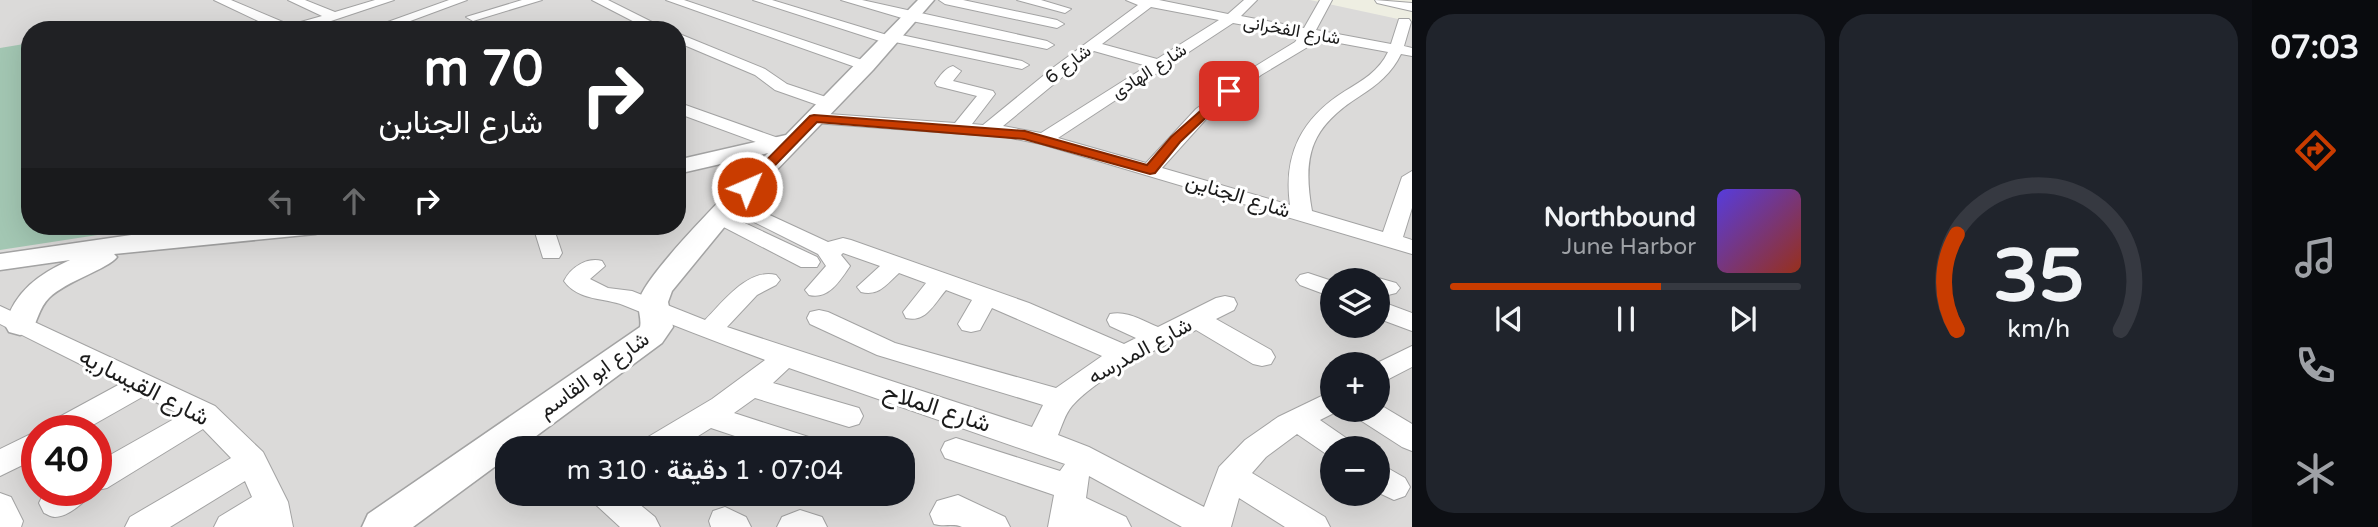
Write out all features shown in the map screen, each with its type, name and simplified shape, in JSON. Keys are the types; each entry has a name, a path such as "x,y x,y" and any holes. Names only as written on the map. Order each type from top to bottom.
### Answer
{"street":[{"path":"220,0 268,21"},
{"path":"294,0 336,17"},
{"path":"322,21 388,0"},
{"path":"394,21 443,2 461,0"},
{"path":"472,17 536,0"},
{"path":"598,0 642,21"},
{"path":"672,0 866,66"},
{"path":"758,0 774,5 1058,24"},
{"path":"686,35 788,0"},
{"path":"847,0 1047,45"},
{"path":"1023,0 1065,9"},
{"name":"شارع الهادى","path":"1044,139 1230,19 1251,0"},
{"path":"1150,170 1202,113 1247,78 1294,50 1308,33 1326,0"},
{"path":"1302,215 1297,175 1303,144 1313,126 1327,112 1380,74 1404,50 1408,14 1381,0"},
{"path":"443,2 477,21"},
{"name":"شارع الفخرانى","path":"1112,8 1142,4 1404,50"},
{"name":"شارع 6","path":"987,131 1142,4"},
{"path":"915,14 1022,65"},
{"name":"شارع ابو القاسم","path":"403,521 651,335 657,327 653,310 658,289 785,142 822,111 915,14"},
{"path":"686,41 760,72 822,111"},
{"path":"1092,46 1158,64"},
{"path":"953,71 944,83 987,94 959,129"},
{"path":"686,110 785,142"},
{"name":"شارع الجناين","path":"822,111 1044,139 1412,247"},
{"path":"686,165 785,142"},
{"path":"1391,241 1407,203 1412,177"},
{"path":"725,210 831,253"},
{"path":"725,210 809,262"},
{"path":"0,262 152,240 210,235"},
{"path":"546,235 551,253"},
{"path":"10,320 22,314 29,302 58,278 78,267 152,240"},
{"path":"817,290 839,266 828,257 841,245 896,264 956,280 986,296 1126,356"},
{"path":"869,287 896,264"},
{"name":"شارع الملاح","path":"594,266 578,276 576,281 604,295 624,296 653,310 784,357 1040,441 1078,456 1213,527"},
{"path":"711,330 748,290 768,280"},
{"path":"915,312 956,280"},
{"path":"971,324 986,296"},
{"path":"1390,302 1412,323"},
{"name":"شارع المدرسه","path":"1040,441 1061,400 1080,383 1225,304"},
{"path":"819,318 886,349 1061,400"},
{"name":"شارع القيساريه","path":"10,320 205,414 230,435 252,461 274,514"},
{"path":"1119,320 1161,339"},
{"path":"1198,320 1262,357"},
{"path":"674,436 752,387 784,357"},
{"path":"1390,368 1410,358"},
{"path":"87,415 144,384"},
{"path":"752,387 849,416"},
{"path":"1213,527 1230,477 1248,453 1263,440 1320,408"},
{"path":"112,469 205,414"},
{"path":"707,416 770,436"},
{"path":"1297,420 1320,436"},
{"path":"1386,422 1412,439"},
{"path":"956,450 1114,527"},
{"path":"0,464 21,452"},
{"path":"1068,506 1078,456"},
{"path":"142,527 252,461"},
{"path":"1230,477 1313,527"},
{"path":"619,506 643,527"},
{"path":"946,514 948,510 958,509 993,527"},
{"path":"231,527 274,514"},
{"path":"794,527 800,524 810,527"}],"shaded area":[{"path":"0,0 1310,0 1412,22 1412,527 0,527"}],"green space":[{"path":"21,44 21,235 98,235 0,250 0,48"}],"route":[{"path":"747,187 814,118 1006,132 1044,139 1150,170 1175,139 1229,91"}]}
